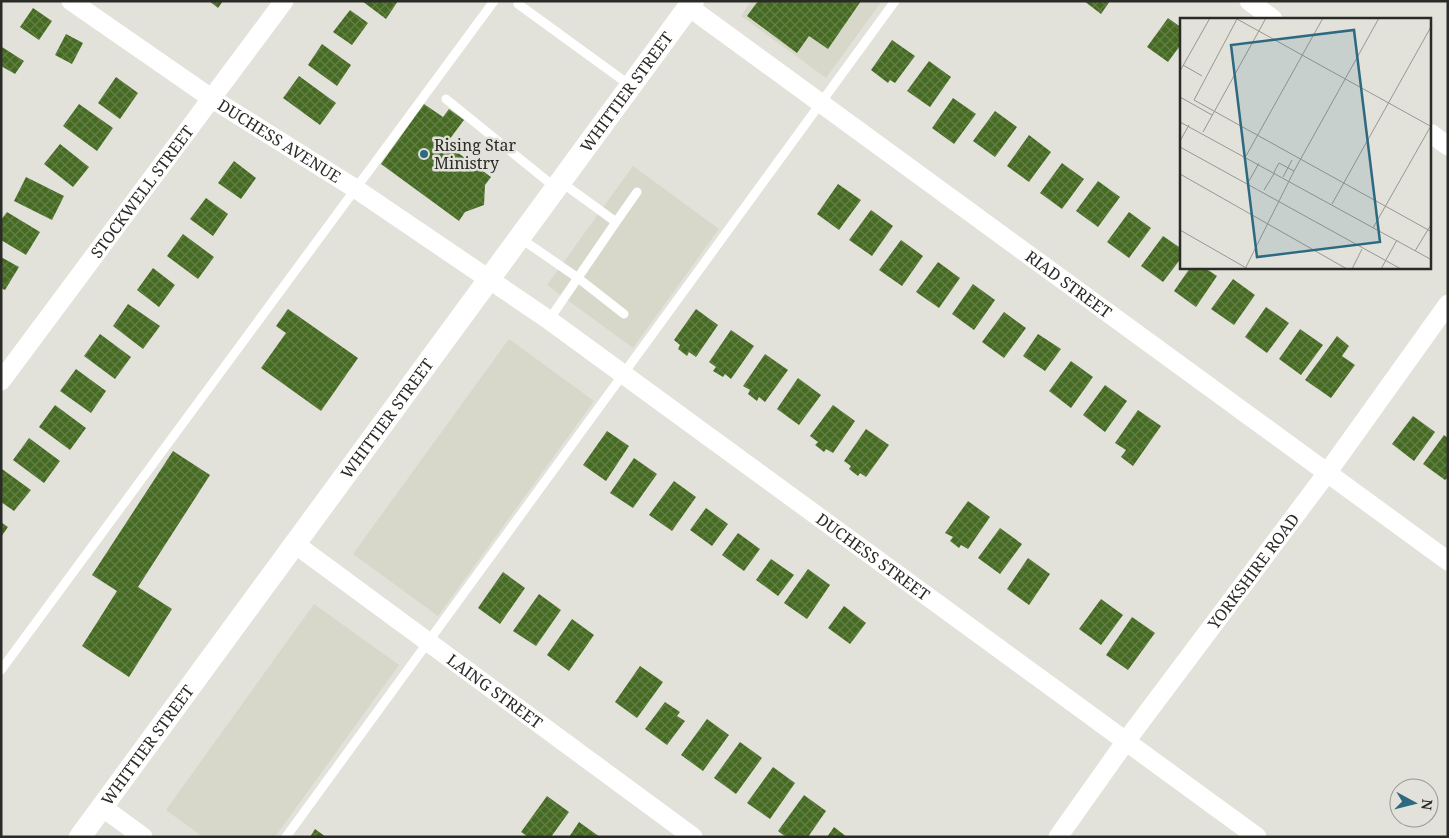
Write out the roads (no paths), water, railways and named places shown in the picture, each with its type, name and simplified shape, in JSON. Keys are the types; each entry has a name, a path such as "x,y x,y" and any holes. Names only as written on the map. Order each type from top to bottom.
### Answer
{"street":[{"name":"DUCHESS AVENUE","path":"71,1 211,98 356,189 489,280"},
{"name":"STOCKWELL STREET","path":"1,381 284,1"},
{"path":"1249,1 1272,18"},
{"name":"RIAD STREET","path":"691,4 728,37 1448,561"},
{"name":"WHITTIER STREET","path":"80,837 691,4"},
{"path":"1432,134 1448,146"},
{"name":"DUCHESS STREET","path":"489,280 549,320 1257,837"},
{"name":"YORKSHIRE ROAD","path":"1058,837 1126,741 1327,473 1448,304"},
{"name":"LAING STREET","path":"295,544 693,837"},
{"path":"102,807 143,837"}],"lane":[{"path":"1,670 494,1"},
{"path":"286,837 895,1"},
{"path":"518,4 631,86"},
{"path":"446,99 558,185 616,222"},
{"path":"549,320 637,192"},
{"path":"520,238 578,278 624,314"}],"place":[{"name":"Rising Star Ministry","path":"424,154"}]}
